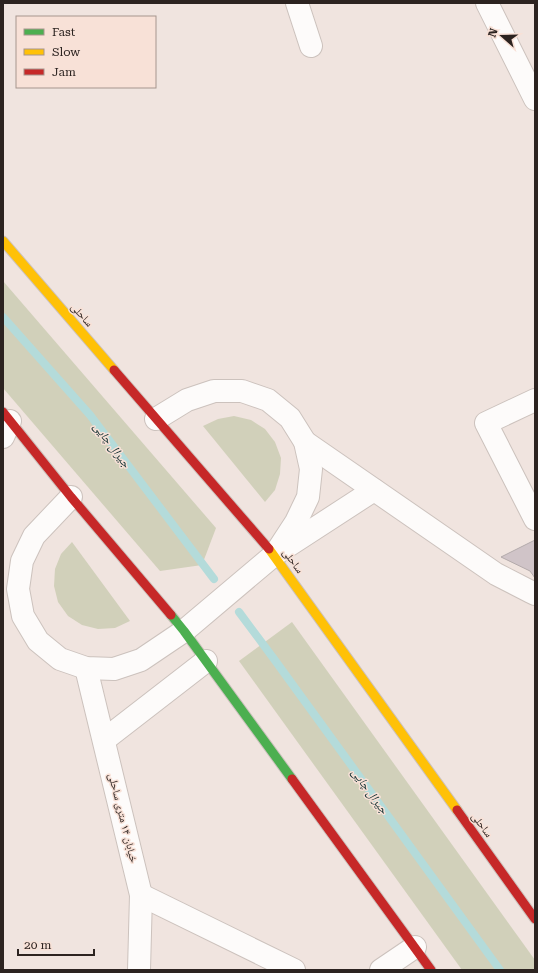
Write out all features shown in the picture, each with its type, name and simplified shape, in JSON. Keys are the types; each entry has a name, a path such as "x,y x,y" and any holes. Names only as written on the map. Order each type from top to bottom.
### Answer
{"main road":[{"name":"ساحلی","path":"3,241 274,555 535,919"},
{"path":"5,424 71,497 184,631 431,970"}],"street":[{"path":"297,3 311,46"},
{"path":"487,3 535,99"},
{"path":"156,419 187,400 214,391 242,391 268,400 290,418 305,442 311,470 308,498 296,522 274,555"},
{"path":"535,400 486,423 535,519"},
{"path":"305,442 496,574 535,594"},
{"path":"71,497 34,536 12,563 23,616 38,641 60,658 86,668 114,669 141,660 184,631 274,555 374,490"},
{"path":"104,740 206,661"},
{"name":"خیابان ۱۴ متری ساحلی","path":"86,668 142,896 138,970"},
{"path":"142,896 294,970"},
{"path":"381,970 415,947"}],"green space":[{"path":"3,281 216,528 202,565 160,571 3,388"},
{"path":"234,416 251,420 265,429 275,442 281,458 280,474 275,490 265,502 203,426 218,419"},
{"path":"72,542 130,621 115,628 98,629 82,625 68,616 58,602 54,586 55,569 61,554"},
{"path":"292,622 535,960 535,970 462,970 239,661"}],"building":[{"path":"535,540 535,578 530,571 501,557"}],"waterway":[{"name":"جیرال چایی","path":"3,317 90,415 214,579"},
{"name":"جیرال چایی","path":"239,612 500,970"}],"traffic: fast":[{"path":"171,615 292,779"}],"traffic: slow":[{"path":"3,241 114,370"},
{"path":"269,549 457,810"}],"traffic: jam":[{"path":"114,370 269,549"},
{"path":"3,412 71,497 171,615"},
{"path":"292,779 431,970"},
{"path":"457,810 535,919"}]}
